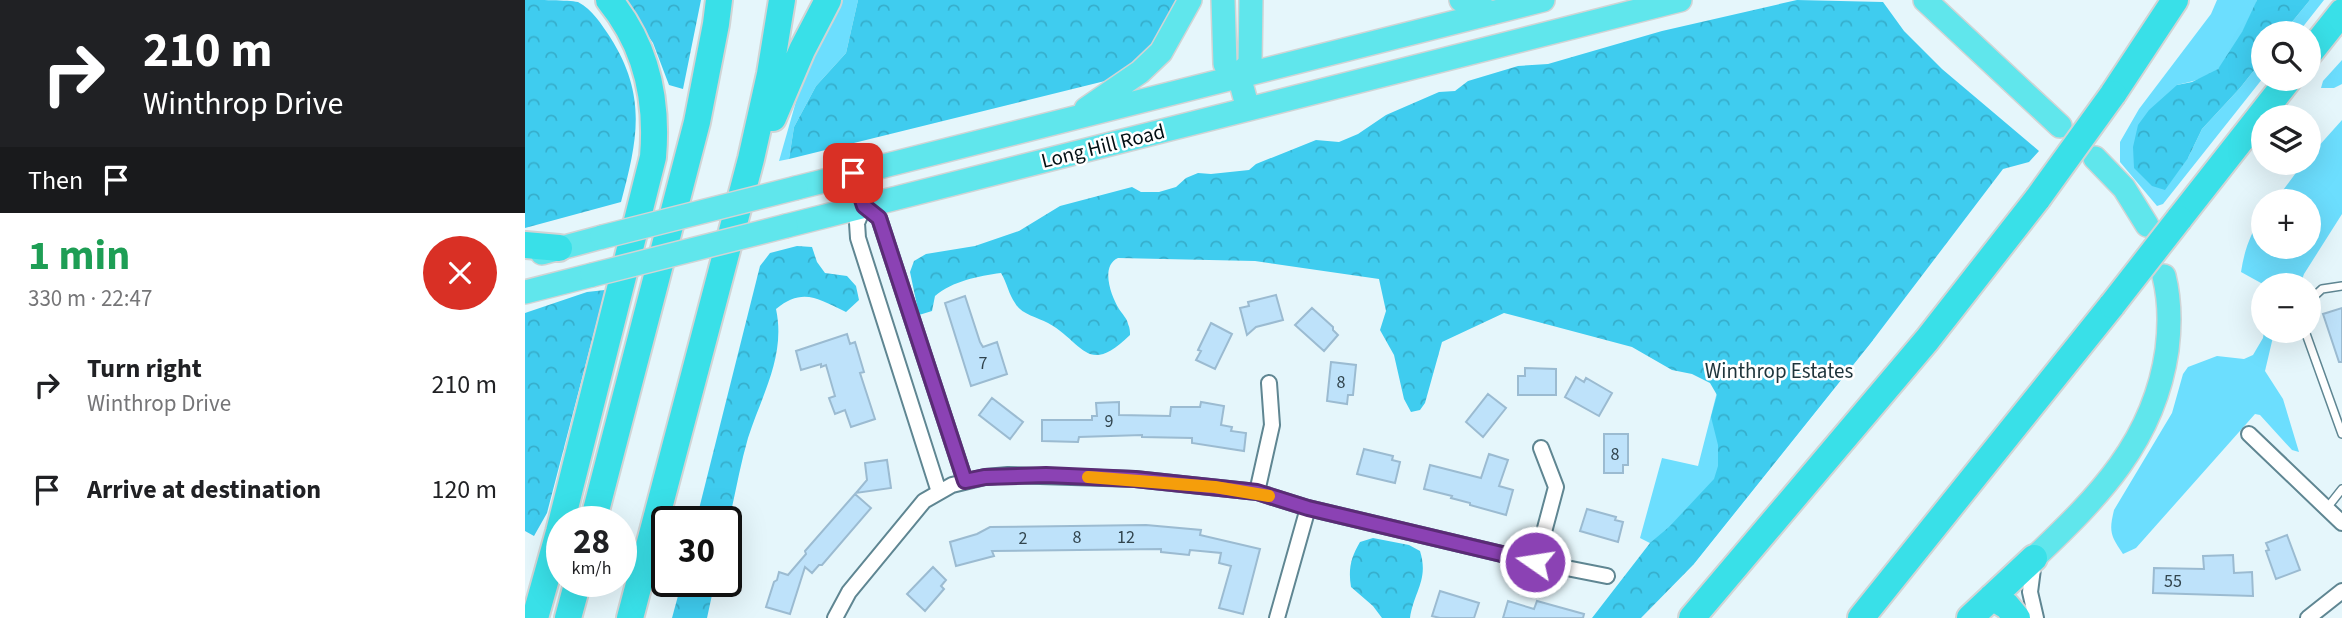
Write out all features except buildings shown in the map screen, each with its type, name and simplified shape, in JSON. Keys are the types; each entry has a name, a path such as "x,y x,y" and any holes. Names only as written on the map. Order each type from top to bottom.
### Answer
{"highway":[{"path":"535,618 653,157 654,105 647,72 633,34 608,0"},
{"path":"597,506 697,122 719,0"},
{"path":"630,618 736,218 770,74 782,0"},
{"path":"736,218 776,110 802,50 828,0"},
{"path":"1071,118 1147,66 1171,37 1190,0"},
{"path":"1223,0 1226,64 1229,70 1239,76 1248,109"},
{"path":"1239,76 1248,68 1251,60 1251,0"},
{"path":"1461,0 1492,13"},
{"name":"Long Hill Road","path":"525,257 1543,0"},
{"name":"Long Hill Road","path":"525,292 1680,0"},
{"path":"1925,0 2060,126"},
{"path":"1944,0 1947,16 1959,32"},
{"path":"1692,618 1927,340 2038,198 2113,94 2175,0"},
{"path":"2321,39 2342,12"},
{"path":"1861,618 2280,91"},
{"path":"2095,158 2124,188 2147,225"},
{"path":"525,245 559,248"},
{"path":"1971,618 2105,486 2129,453 2148,419 2163,371 2169,336 2169,304 2164,276"},
{"path":"1846,618 2022,415"},
{"path":"568,618 574,597"},
{"path":"1992,597 2007,606 2017,618"}],"street":[{"path":"853,173 864,206 879,218 952,486"},
{"path":"864,206 856,227 858,239 952,486"},
{"path":"1257,492 1272,425 1269,383"},
{"path":"2249,434 2342,523"},
{"path":"1535,562 1556,487 1541,447"},
{"path":"835,618 849,592 924,501 952,486 985,477 1046,475 1135,479 1257,492 1308,508 1535,562 1607,576"},
{"path":"1277,618 1308,508"},
{"path":"2034,558 2030,592 2036,618"},
{"path":"2308,618 2342,592"}],"lane":[{"path":"2321,290 2342,286"},
{"path":"2309,343 2342,434"},
{"path":"2327,508 2342,489"}],"green space":[{"path":"525,0 578,2 592,13 622,58 630,78 636,118 632,158 621,202 525,228"},
{"path":"624,0 701,0 683,89 669,85 653,43"},
{"path":"839,0 858,0 846,53 816,86 794,127 789,159 779,161 803,77"},
{"path":"858,0 1177,0 1158,38 1139,61 1109,80 789,159 794,127 816,86 846,53"},
{"path":"1797,0 1883,2 1904,31 1942,69 2039,151 2029,162 2003,169 1873,340 1693,565 1641,618 1592,618 1650,543 1669,527 1714,479 1718,466 1718,445 1711,417 1717,395 1710,383 1692,374 1672,370 1632,347 1504,313 1442,342 1425,403 1420,410 1411,412 1404,399 1394,355 1380,330 1386,311 1379,279 1255,261 1118,258 1109,268 1110,289 1130,328 1130,335 1104,354 1095,355 1078,347 1048,323 1021,310 1013,300 1001,273 950,286 935,296 932,311 919,315 910,272 914,261 926,254 975,246 1019,231 1060,206 1132,187 1141,192 1159,192 1176,187 1186,178 1198,173 1249,170 1256,164 1316,140 1339,142 1358,134 1386,115 1439,92 1455,91 1468,81 1518,66 1548,64 1662,31"},
{"path":"2217,0 2257,0 2240,36 2218,69 2204,77 2177,85 2188,158 2202,129 2251,74 2253,91 2163,204 2157,206 2120,162 2120,142 2139,109 2211,14"},
{"path":"2257,0 2310,0 2293,21 2251,21 2251,74 2202,129 2188,158 2165,190 2152,186 2134,168 2133,147 2138,125 2149,110 2177,85 2192,82 2218,69 2242,32"},
{"path":"2310,0 2324,0 2307,21 2293,21"},
{"path":"2342,60 2342,84 2334,88 2321,88 2323,81"},
{"path":"2342,120 2342,214 2321,247 2321,189 2284,189 2294,175 2321,175 2321,143"},
{"path":"2251,236 2251,259 2314,259 2305,273 2251,273 2251,278 2241,272"},
{"path":"797,246 812,247 817,262 825,273 847,276 856,286 859,300 846,312 811,297 794,298 776,309 778,343 775,359 748,438 732,506 700,506 760,266 770,253"},
{"path":"605,290 549,506 546,506 546,515 534,536 525,531 525,313 587,292"},
{"name":"Winthrop Estates","path":"1740,303 1873,340 1693,565 1640,538 1662,458 1698,466"},
{"path":"2260,343 2272,343 2265,371 2283,399 2299,452 2292,450 2260,415 2255,414 2136,548 2123,554 2112,533 2114,510 2172,413 2183,374 2188,367 2217,356 2244,359 2253,355"},
{"path":"1373,538 1409,545 1420,551 1422,578 1410,618 1382,618 1373,606 1351,587 1350,569 1354,553 1360,542"},
{"path":"678,597 712,597 707,618 672,618"}],"slow traffic":[{"path":"1088,477 1215,487 1269,496"}],"route":[{"path":"853,173 864,206 879,218 965,481 1008,475 1046,475 1135,479 1257,492 1308,508 1535,562"}]}
